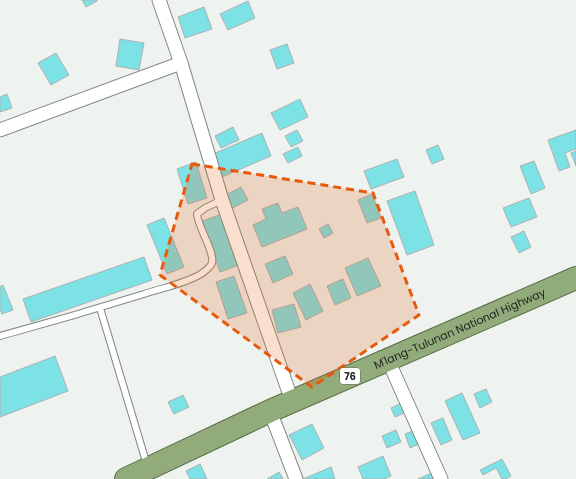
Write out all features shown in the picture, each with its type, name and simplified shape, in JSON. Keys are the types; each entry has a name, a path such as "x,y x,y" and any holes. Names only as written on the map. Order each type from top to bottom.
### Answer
{"highway":[{"name":"M'lang-Tulunan National Highway","path":"126,479 292,401 576,278"}],"street":[{"path":"158,0 181,63 222,200 292,401"},
{"path":"0,130 181,63"},
{"path":"388,360 442,479"},
{"path":"270,411 296,479"}],"lane":[{"path":"0,336 100,308 184,281 200,274 209,268 212,263 212,256 197,214 205,208 222,200"},
{"path":"100,308 148,468"}],"highlighted area":[{"path":"192,164 373,193 419,315 312,387 160,275"}],"building":[{"path":"82,0 97,0 97,1 86,7"},
{"path":"248,1 255,18 228,30 220,14"},
{"path":"204,7 212,29 185,38 178,17"},
{"path":"120,39 144,43 139,70 116,66"},
{"path":"287,44 294,63 277,69 270,50"},
{"path":"56,53 69,75 51,85 38,63"},
{"path":"7,94 12,108 0,112 0,97"},
{"path":"300,99 308,117 280,130 271,113"},
{"path":"233,127 239,140 221,148 215,136"},
{"path":"297,130 303,141 291,147 285,136"},
{"path":"576,130 576,149 565,153 570,167 559,171 548,140"},
{"path":"262,133 271,156 222,177 213,154"},
{"path":"438,145 444,159 432,164 426,150"},
{"path":"298,147 302,156 288,163 283,154"},
{"path":"576,151 576,166 571,153"},
{"path":"397,159 404,177 371,189 364,171"},
{"path":"534,161 545,188 531,194 520,166"},
{"path":"196,162 207,198 188,204 177,169"},
{"path":"241,187 248,200 231,209 224,196"},
{"path":"415,191 434,245 407,255 387,201"},
{"path":"372,194 381,218 367,223 358,200"},
{"path":"529,198 537,217 511,227 503,208"},
{"path":"278,203 282,213 298,207 307,229 262,247 253,225 266,219 262,209"},
{"path":"222,214 239,265 220,272 202,221"},
{"path":"164,218 184,267 167,274 147,225"},
{"path":"328,224 333,233 324,238 319,229"},
{"path":"524,231 531,247 519,253 511,237"},
{"path":"285,256 293,274 273,283 265,264"},
{"path":"144,257 152,280 31,322 23,299"},
{"path":"368,258 381,286 357,296 345,268"},
{"path":"234,276 247,313 228,319 216,282"},
{"path":"343,279 351,298 335,305 327,286"},
{"path":"310,284 323,311 306,320 293,293"},
{"path":"3,285 13,310 2,314 0,309 0,287"},
{"path":"294,304 301,327 278,333 272,310"},
{"path":"55,356 68,391 0,417 0,377"},
{"path":"486,389 492,402 480,408 474,394"},
{"path":"462,393 480,433 463,440 445,401"},
{"path":"183,395 189,407 174,414 168,402"},
{"path":"404,402 408,411 395,417 391,408"},
{"path":"443,418 452,440 441,445 431,423"},
{"path":"312,424 324,448 302,460 289,435"},
{"path":"396,430 401,442 387,448 382,436"},
{"path":"415,430 421,443 410,448 405,434"},
{"path":"383,456 391,476 384,479 363,479 358,467"},
{"path":"502,459 511,476 506,479 502,479 496,468 483,475 480,470"},
{"path":"200,464 207,479 190,479 186,471"},
{"path":"331,467 335,479 303,479"},
{"path":"279,472 283,479 267,479"},
{"path":"434,472 437,479 418,479"}]}
